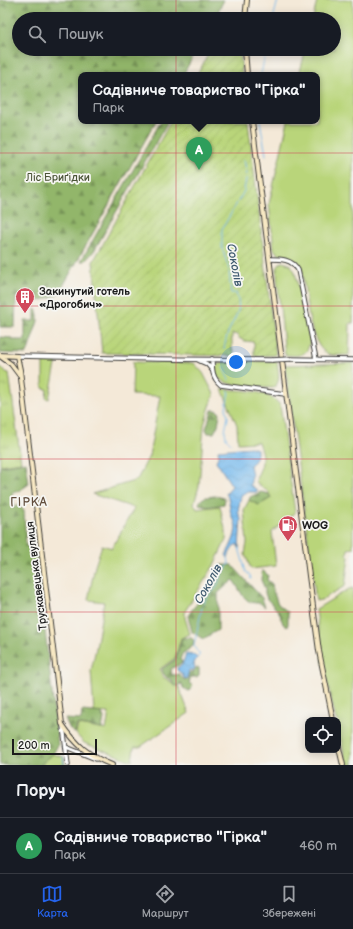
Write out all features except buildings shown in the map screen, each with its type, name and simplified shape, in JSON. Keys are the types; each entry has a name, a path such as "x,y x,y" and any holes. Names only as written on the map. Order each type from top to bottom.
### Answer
{"main road":[{"path":"246,12 247,0"},
{"path":"246,56 247,72"},
{"path":"252,124 270,259 285,394 319,652 332,717"},
{"path":"0,356 17,356"},
{"path":"0,356 7,360 15,368 21,380"},
{"name":"Трускавецька вулиця","path":"17,356 62,724 65,731"},
{"path":"65,731 83,749 97,759 112,765"},
{"path":"340,753 342,764"}],"street":[{"path":"270,259 290,261 298,270 316,359"},
{"path":"17,356 352,360"},
{"path":"195,359 204,362 212,370"},
{"path":"212,359 212,370 216,380 221,384 285,394"},
{"path":"65,731 68,765"},
{"path":"66,747 97,759"}],"green space":[{"name":"Ліс Бриґідки","path":"0,0 224,0 218,12 12,12 12,56 193,56 185,72 78,72 78,124 154,124 58,295 39,301 26,296 16,297 15,327 0,327"},
{"path":"317,0 353,0 353,323 350,323 349,355 328,354 317,342 310,323 301,267 294,260 279,254 274,249 269,204 287,124 320,124 320,72 300,72 304,56 341,56 341,12 314,12"},
{"path":"207,56 241,56 242,72 199,72"},
{"path":"159,124 166,124 94,251 85,261 81,261"},
{"path":"169,124 248,124 276,355 254,356 254,342 244,341 239,338 238,335 232,334 232,349 235,356 102,353 93,262"},
{"path":"281,262 290,265 295,272 310,340 307,350 299,355 285,355 277,278 277,268"},
{"path":"35,309 37,310 38,321 27,354 0,353 0,337 12,338 12,340 25,340 25,321 35,321"},
{"path":"43,359 57,360 49,399 46,398 47,389 43,388"},
{"path":"277,361 279,372 278,383 273,388 247,387 226,383 219,379 216,373 217,365 224,362"},
{"path":"133,362 194,363 203,373 214,394 204,425 199,486 194,504 197,509 220,506 227,538 213,567 185,611 185,618 190,634 181,638 175,658 160,669 163,677 179,687 189,713 140,747 134,747 132,761 84,743 76,734 78,725 106,730 109,713 94,712 91,671 104,602 88,600 95,566 102,545 112,548 134,508 92,494 137,480 149,456 160,396 132,395"},
{"path":"353,363 353,548 348,549 347,554 349,557 345,586 321,600 316,601 285,365"},
{"path":"0,366 9,373 21,462 0,465"},
{"path":"222,389 261,393 269,396 280,405 295,512 272,532 276,566 251,569 245,554 247,543 244,510 249,500 259,505 271,498 268,491 256,481 262,459 258,442 238,443 237,425"},
{"path":"212,410 216,410 220,413 218,425 214,433 208,433 206,429"},
{"path":"26,462 29,484 19,491 12,493 14,507 19,505 24,511 26,546 32,548 37,560 58,745 53,754 40,765 0,765 0,466"},
{"path":"261,492 269,494 271,498 259,505 249,500 250,497"},
{"path":"215,496 225,498 224,504 208,506 199,504 203,498"},
{"path":"221,565 232,565 262,598 265,607 260,603 250,602 246,599 233,580 218,593 218,630 203,639 192,632 188,616 207,592"},
{"path":"262,570 268,575 267,580 272,584 278,604 288,612 287,627 283,624 279,612 267,599 261,580"},
{"path":"353,588 353,765 347,765 341,741 341,717 335,717 322,659 316,609"},
{"path":"182,638 191,638 194,640 193,646 182,654 180,660 182,663 171,669 172,675 179,674 183,679 187,680 189,678 188,673 194,671 197,667 199,668 199,675 197,677 191,677 189,683 193,686 189,691 183,688 182,684 176,686 173,685 172,680 165,676 162,669 176,659"},
{"path":"82,711 102,713 104,718 102,729 77,724 75,733 71,731 65,719 81,720"},
{"path":"53,754 64,757 65,765 40,765"}],"water":[{"path":"251,447 257,449 257,456 250,465 252,476 250,485 257,490 257,492 247,492 242,495 238,512 241,519 239,548 237,544 231,550 228,558 226,555 234,539 236,526 231,515 226,493 232,486 216,461 219,455 218,450"},
{"path":"186,654 194,655 197,658 194,663 195,668 193,670 189,670 187,679 184,678 177,670 177,668 182,665"}],"waterway":[{"name":"Соколів","path":"275,12 278,0"},
{"name":"Соколів","path":"262,72 265,56"},
{"name":"Соколів","path":"261,124 266,155"},
{"name":"Соколів","path":"224,349 227,335 237,314 239,305 236,293 231,293 229,269 222,248 222,229 244,191 247,173 244,160"},
{"name":"Соколів","path":"223,367 229,380"},
{"name":"Соколів","path":"229,391 226,408 228,417 225,431 226,438 231,443"},
{"path":"239,548 246,572 250,575 251,579"},
{"name":"Соколів","path":"197,658 199,653 194,646 202,607 206,598 216,588 221,575 229,564 228,557"},
{"path":"62,746 63,751"},
{"path":"63,756 64,765"}],"place":[{"name":"Садівниче товариство \"Гірка\"","path":"199,170"},
{"name":"Закинутий готель «Дрогобич»","path":"25,314"},
{"name":"WOG","path":"288,542"}],"district":[{"name":"ГІРКА","path":"29,502"}]}
